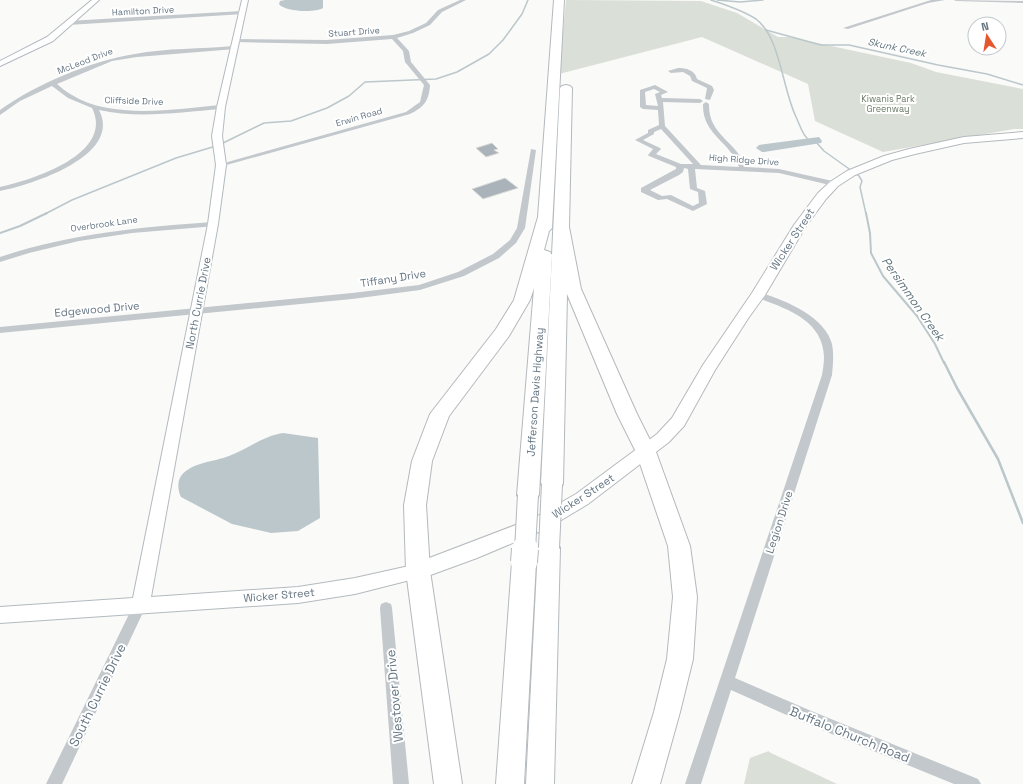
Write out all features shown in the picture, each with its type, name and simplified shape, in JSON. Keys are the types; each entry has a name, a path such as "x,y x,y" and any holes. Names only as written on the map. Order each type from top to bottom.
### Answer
{"highway":[{"name":"Jefferson Davis Highway","path":"510,784 560,0"},
{"name":"Jefferson Davis Highway","path":"540,784 570,0"},
{"path":"448,784 418,571 415,506 422,461 440,414 503,332 522,300 546,216"},
{"path":"562,228 573,288 627,414 646,452 679,546 684,597 680,659 667,712 646,784"}],"main road":[{"name":"Wicker Street","path":"418,571 470,552 541,523 582,499 663,438 678,422 708,369 742,315 758,295 800,225 822,196 834,184 850,173 888,158 913,151 964,140 1023,135"}],"street":[{"path":"0,64 50,39 96,0"},
{"name":"North Currie Drive","path":"140,606 213,224 221,165 217,136 221,107 245,0"},
{"name":"Stuart Drive","path":"234,44 327,42 393,37 412,32 428,24 440,11 464,0"},
{"path":"846,28 927,2 943,0"},
{"path":"956,0 1022,1"},
{"name":"Hamilton Drive","path":"68,23 242,14"},
{"name":"Erwin Road","path":"221,165 403,114 420,107 425,102 427,85 408,62 406,51 393,37"},
{"name":"McLeod Drive","path":"1,112 18,100 83,70 122,57 234,44"},
{"path":"693,79 710,87 712,90 705,101 705,108 710,127 736,154 741,161 742,169"},
{"name":"Cliffside Drive","path":"53,84 62,93 74,100 94,108 144,112 221,107"},
{"path":"661,108 644,107 642,91 655,87 665,92 658,94 661,100 662,126"},
{"path":"661,100 705,101"},
{"path":"0,190 47,174 68,164 86,150 95,139 99,129 99,114 94,108"},
{"name":"High Ridge Drive","path":"699,167 662,126 650,131 652,133 638,140 658,150 651,155 680,166 690,166 699,167 779,171 834,184"},
{"name":"Tiffany Drive","path":"197,312 352,296 420,287 461,274 496,256 513,241 521,228 533,150"},
{"path":"680,166 680,170 676,173 644,190 661,198 668,197 693,209 703,204 701,191 694,189 690,166"},
{"name":"Overbrook Lane","path":"0,260 70,240 129,230 213,224"},
{"name":"Legion Drive","path":"693,784 728,682 827,375 830,360 829,347 825,335 817,325 795,310 758,295"},
{"name":"Edgewood Drive","path":"0,330 197,312"},
{"name":"Wicker Street","path":"0,615 298,595 355,586 418,571"},
{"name":"South Currie Drive","path":"54,784 140,606"},
{"name":"Westover Drive","path":"386,608 401,784"},
{"name":"Buffalo Church Road","path":"728,682 805,716 973,784"}],"green space":[{"name":"Kiwanis Park Greenway","path":"566,0 701,1 737,13 778,37 789,37 911,63 936,72 1023,89 1023,129 1014,129 883,152 815,121 808,84 702,37 559,74"},
{"path":"769,751 837,784 744,784 750,758"}],"shaded area":[{"path":"323,0 323,8 314,11 287,9 279,4 280,1"},
{"path":"819,137 822,141 821,143 764,152 756,148 759,145"},
{"path":"283,433 318,438 320,518 298,531 271,533 232,524 181,497 178,486 181,476 186,471 197,465 229,456 269,437"}],"building":[{"path":"492,143 498,149 494,150 499,153 486,157 476,148"},
{"path":"505,178 518,188 483,199 472,189"}],"waterway":[{"path":"221,144 264,123 291,121 327,108 349,96 365,82 436,79 457,72 489,54 503,40 522,14 528,0"},
{"name":"Persimmon Creek","path":"711,0 745,13 756,19 764,28 776,51 792,107 802,131 809,140"},
{"path":"717,0 740,2 763,0"},
{"name":"Skunk Creek","path":"766,30 821,45 849,45 938,65 987,74 1023,85"},
{"name":"Persimmon Creek","path":"816,142 824,151 859,176 862,181 860,187 866,214"},
{"path":"46,213 72,200 176,158 216,146"},
{"path":"0,233 20,226 46,213"},
{"name":"Persimmon Creek","path":"866,213 870,233 871,253 883,276 917,316 935,344 944,363"},
{"name":"Persimmon Creek","path":"944,362 957,388 998,459 1023,523"}]}
